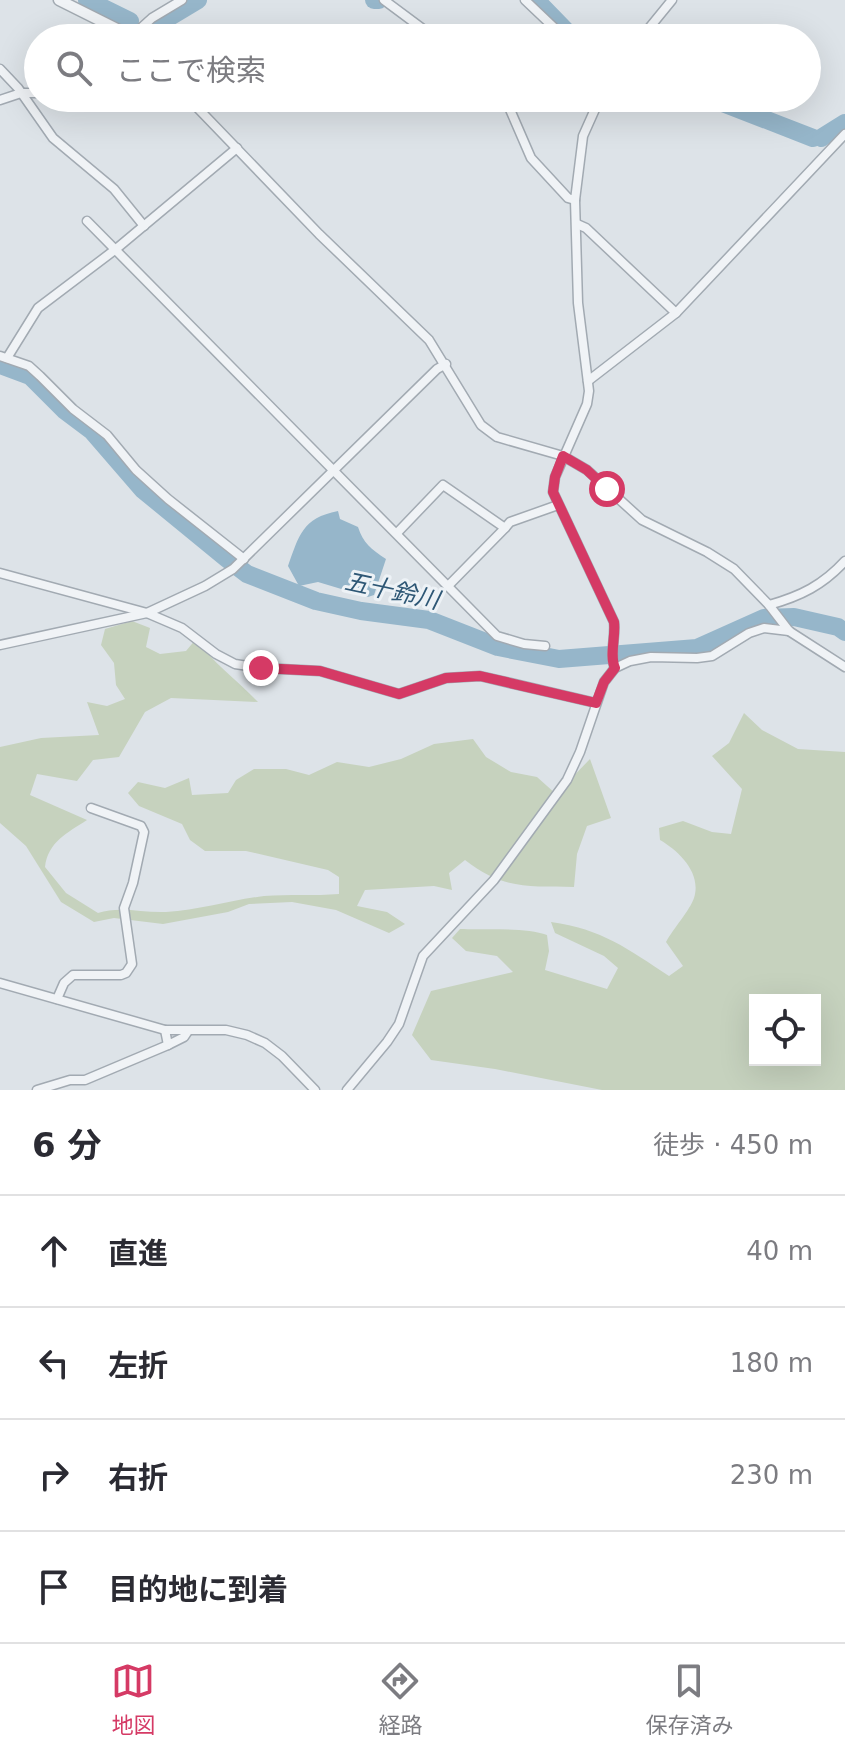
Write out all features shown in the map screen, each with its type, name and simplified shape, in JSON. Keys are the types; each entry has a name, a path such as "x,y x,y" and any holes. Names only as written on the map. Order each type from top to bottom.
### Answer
{"street":[{"path":"59,0 103,24"},
{"path":"143,24 182,0"},
{"path":"525,0 550,24"},
{"path":"652,24 669,1"},
{"path":"386,2 416,24"},
{"path":"0,69 24,97"},
{"path":"0,100 21,93"},
{"path":"35,112 53,138 114,189 144,226"},
{"path":"202,112 319,234 429,340 481,425 497,437 563,456 587,470 642,520 734,569 786,627 845,667"},
{"path":"511,112 531,158 568,198 575,200"},
{"path":"347,1090 399,1024 423,956 494,880 567,780 613,664 614,622 553,492 563,456 587,404 588,381 578,303 575,200 583,136 594,112"},
{"path":"588,381 676,313 845,134"},
{"path":"237,148 116,249 38,308 4,357 29,366 73,409 107,435 136,470 239,563"},
{"path":"87,221 497,636 545,646"},
{"path":"577,224 586,228 676,313"},
{"path":"0,645 147,613 179,600 239,563 437,369 446,364"},
{"path":"397,533 443,485 505,528"},
{"path":"448,586 510,522 558,505"},
{"path":"772,608 828,579 845,561"},
{"path":"0,573 147,613 182,628 216,654 235,664 320,671 399,694 446,678 480,676 596,703"},
{"path":"613,664 651,657 712,656 749,633 764,628 786,627"},
{"path":"57,999 64,983 73,975 121,975 131,969 132,964 124,908 144,832 137,824 91,808"},
{"path":"0,983 165,1030 226,1030 247,1035 265,1043 282,1056 315,1090"},
{"path":"165,1030 168,1045"},
{"path":"37,1090 70,1080 85,1080 168,1045 184,1037 188,1031"}],"green space":[{"path":"132,621 150,628 146,647 160,654 186,651 196,639 258,702 171,698 145,712 119,757 93,760 77,781 37,774 30,795 87,820 54,845 45,867 66,893 98,913 123,910 166,912 264,896 339,894 339,877 328,870 246,851 205,851 190,840 182,824 139,806 128,793 138,782 165,788 189,778 192,795 228,793 236,780 254,769 286,769 309,775 337,762 369,767 401,759 434,744 473,739 486,757 511,772 537,777 556,794 590,759 611,818 587,826 577,854 574,887 530,886 504,881 465,860 449,873 452,890 434,886 365,890 357,906 387,912 405,924 389,933 336,910 292,902 249,904 228,912 163,924 114,918 94,922 61,902 26,846 0,823 0,747 41,738 99,735 87,702 107,706 125,699 116,685 114,663 101,645 105,629"},
{"path":"744,713 762,730 798,749 845,752 845,1090 602,1090 431,1060 412,1035 431,991 513,972 497,956 466,951 452,938 460,929 517,930 547,935 549,951 545,970 607,989 618,968 604,956 555,933 551,922 600,935 669,976 683,966 666,942 692,903 695,880 681,857 660,840 659,828 683,821 712,832 731,834 742,789 712,756 729,743"}],"water":[{"path":"338,511 340,519 358,527 368,545 386,559 374,595 368,597 318,582 299,586 288,566 299,537 309,524"}],"waterway":[{"path":"87,0 130,21"},
{"path":"158,24 198,0"},
{"path":"374,0 379,0"},
{"path":"536,0 559,24"},
{"path":"746,112 813,138"},
{"path":"821,138 845,123"},
{"name":"五十鈴川","path":"0,365 30,376 64,410 92,431 143,490 247,574 316,601 429,620 498,647 559,659 697,648 764,618 794,617 838,627 845,632"}],"route":[{"path":"261,668 320,671 399,694 446,678 480,676 596,703 604,682 615,668 612,660 616,635 607,604 553,492 563,456 587,470 607,489"}]}
